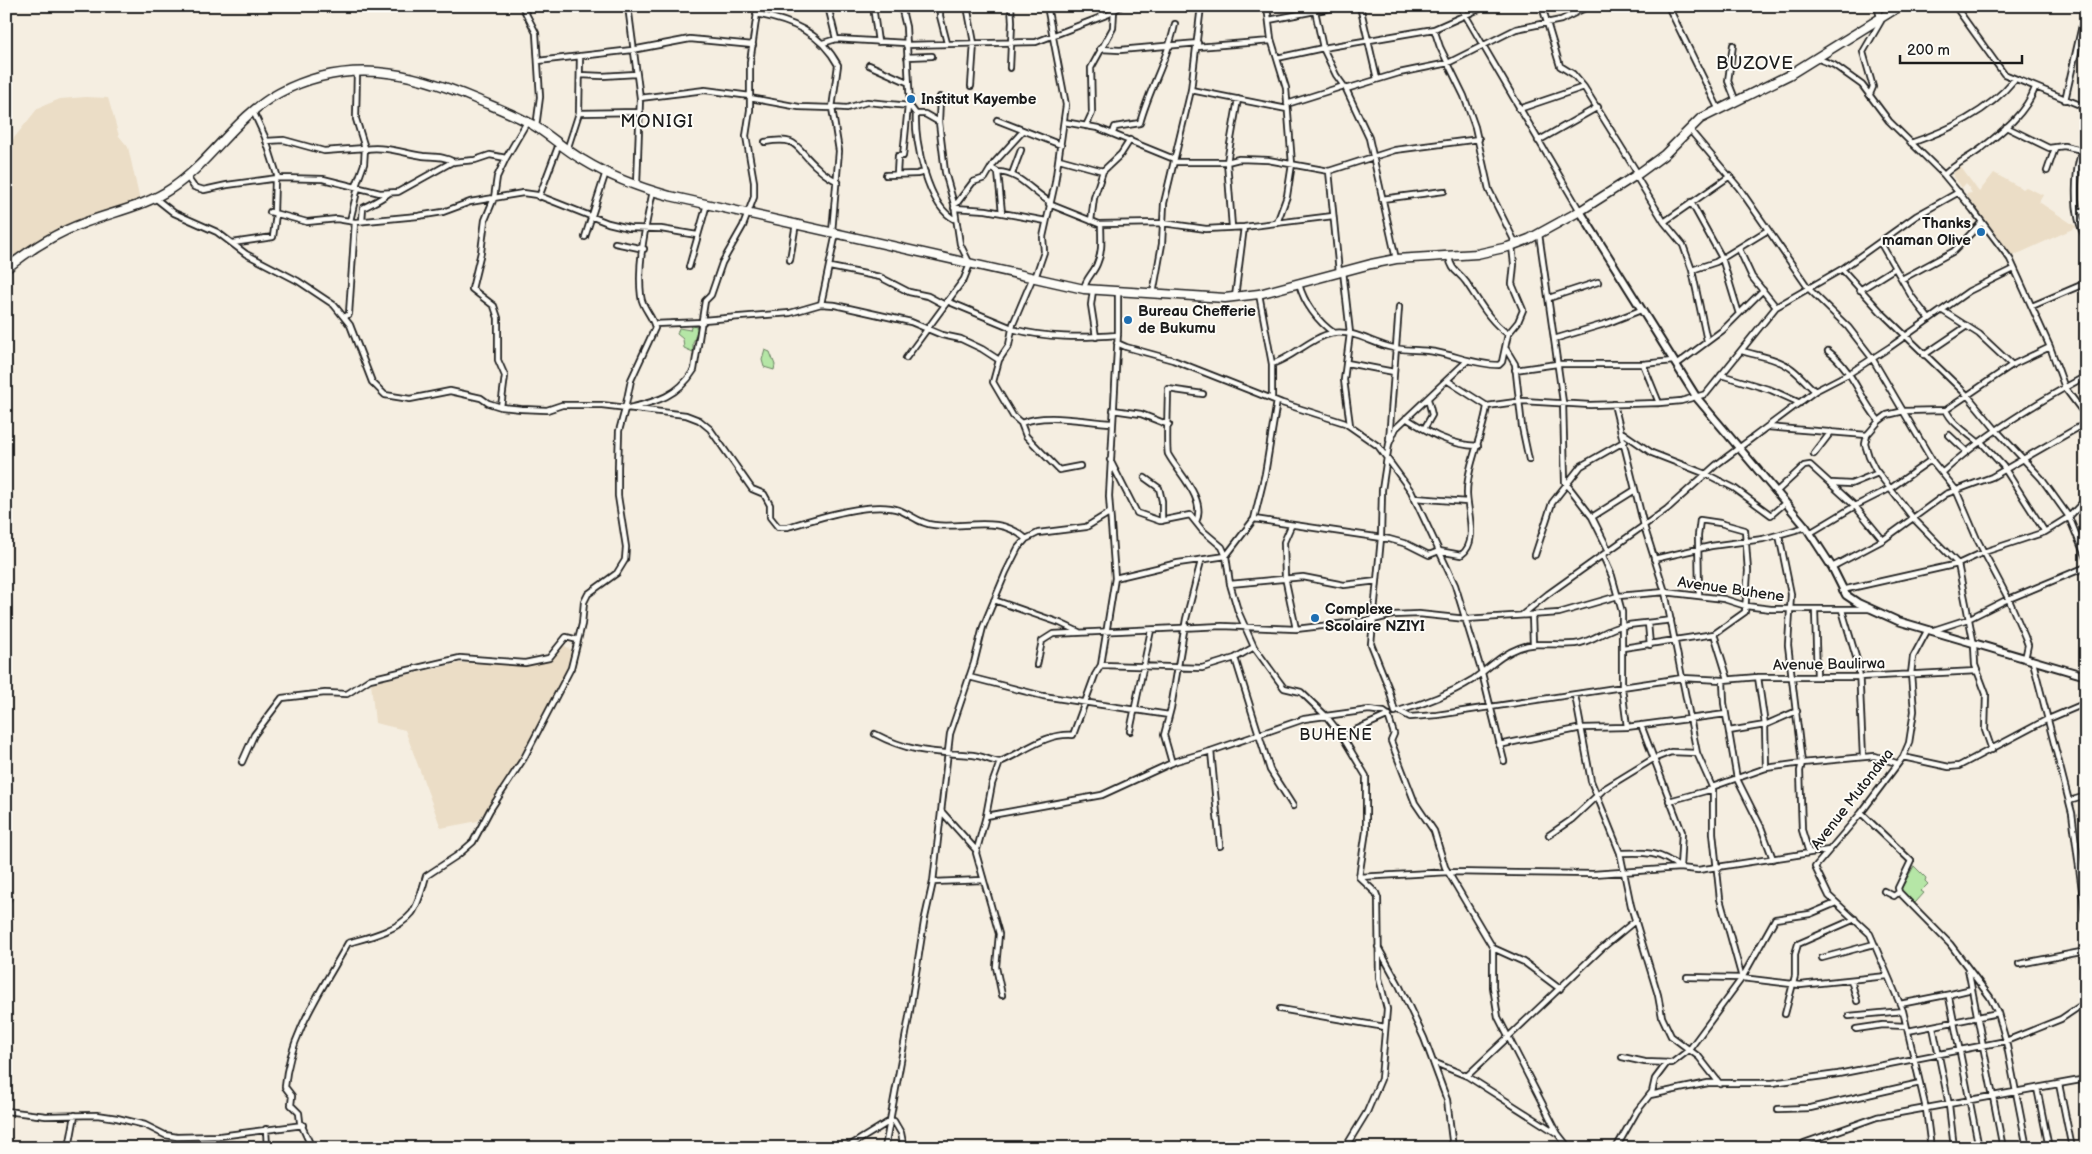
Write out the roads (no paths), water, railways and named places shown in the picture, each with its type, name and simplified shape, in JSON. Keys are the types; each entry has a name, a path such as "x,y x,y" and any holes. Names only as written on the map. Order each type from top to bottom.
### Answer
{"highway":[{"path":"6,269 34,249 64,232 155,198 187,177 253,111 278,94 305,81 332,74 357,71 402,74 432,82 527,122 567,150 606,172 653,191 1084,289 1152,295 1234,297 1259,294 1341,271 1396,259 1477,254 1514,245 1539,234 1637,175 1664,155 1700,119 1718,108 1789,75 1900,6"}],"main road":[{"path":"1580,211 1698,398 1806,527 1832,567 1842,590 1851,599 1871,610 1930,631 2086,676"}],"street":[{"path":"522,6 536,33 540,97 536,127"},
{"path":"628,6 631,41 634,50 640,98 637,185"},
{"path":"625,409 663,398 679,390 694,370 705,301 711,295 722,263 749,213 754,197 754,182 746,136 750,97 749,76 758,6"},
{"path":"828,6 836,39"},
{"path":"873,6 878,42"},
{"path":"897,174 898,156 903,156 909,106 906,27 901,6"},
{"path":"940,6 940,16 947,43"},
{"path":"967,6 974,42 971,86"},
{"path":"1010,6 1012,22 1010,68"},
{"path":"1047,6 1066,105 1059,159 1043,237 1044,252 1012,328 1009,345 998,360 993,382 1013,416 1021,423 1026,436 1037,450 1059,470 1080,466"},
{"path":"1100,6 1102,16"},
{"path":"823,43 836,39 906,44 1036,42 1102,16 1121,6"},
{"path":"1152,295 1163,223 1164,203 1191,90 1201,6"},
{"path":"1268,6 1271,41 1286,88 1292,164 1287,196 1277,223"},
{"path":"1314,6 1322,48 1345,87 1369,138 1396,259"},
{"path":"1269,20 1315,13 1341,6"},
{"path":"1360,6 1377,79"},
{"path":"1460,6 1580,211"},
{"path":"1277,58 1322,48 1434,29 1486,6"},
{"path":"1542,6 1560,66 1572,74 1584,86 1664,222 1683,245 1692,270 1706,341"},
{"path":"1191,90 1287,107 1345,87 1448,62 1516,29 1561,20 1588,6"},
{"path":"1668,6 1718,108"},
{"path":"1870,94 1873,87 1863,52 1881,18 1877,6"},
{"path":"1955,6 2002,72 2014,80 2065,100 2080,105 2086,103"},
{"path":"2065,100 2086,8"},
{"path":"1086,126 1092,113 1090,72 1100,49 1113,28 1114,10"},
{"path":"756,14 796,25 823,43 838,65 832,108 839,151 838,182 830,267 821,304"},
{"path":"1113,134 1116,127 1140,123 1144,107 1170,47 1175,24"},
{"path":"1272,364 1294,354 1322,336 1334,333 1350,333 1398,348 1437,352 1467,361 1498,365 1502,362 1508,334 1523,310 1512,284 1514,245 1489,190 1479,139 1466,102 1440,47 1434,29"},
{"path":"2079,32 2086,34"},
{"path":"538,61 634,50 690,39 753,45"},
{"path":"1100,49 1120,50 1271,41"},
{"path":"1733,45 1728,82 1735,100"},
{"path":"567,150 580,113 580,56"},
{"path":"907,57 932,56"},
{"path":"1815,58 1834,65 1852,76 1870,94 1889,121 1944,175 1982,222 2010,259 2050,347 2065,388 2086,416"},
{"path":"869,65 907,82"},
{"path":"345,317 349,314 352,221 357,186 364,164 365,148 356,119 357,71"},
{"path":"580,75 636,74"},
{"path":"1911,143 1939,134 1974,115 2000,96 2014,80"},
{"path":"1519,109 1584,86"},
{"path":"1944,175 1954,165 1981,149 2006,126 2030,101 2035,88"},
{"path":"640,98 704,90 799,107 847,108 867,102 909,106 916,114 914,132 935,201 948,216 956,220"},
{"path":"906,358 968,271 970,264 960,244 954,206 945,172 939,122 940,98"},
{"path":"1232,227 1228,162 1238,99"},
{"path":"2080,105 2086,115"},
{"path":"1538,141 1598,107"},
{"path":"232,243 273,237 273,213 277,178 266,141 253,111"},
{"path":"580,113 640,112"},
{"path":"916,114 925,114 939,122"},
{"path":"998,120 1061,145"},
{"path":"501,406 505,376 498,360 498,318 494,306 472,289 481,252 484,220 494,198 497,176 527,122"},
{"path":"1064,122 1086,126 1130,140 1174,161 1228,162 1239,159 1292,164 1329,171 1395,150 1479,139"},
{"path":"2006,126 2048,148 2064,146 2082,150"},
{"path":"1689,129 1730,176 1809,289 1848,327 1872,358 1933,462 1956,490 1984,552 2009,600 2028,645 2024,659"},
{"path":"954,206 972,182 985,178 991,168 1023,131"},
{"path":"905,133 914,132"},
{"path":"765,142 782,139 794,142 818,168 838,182"},
{"path":"266,141 284,140 324,151 387,147 421,156 448,158 454,162"},
{"path":"1091,221 1094,198 1103,171 1121,154 1130,140"},
{"path":"2086,142 2082,150 2077,180 2078,212 2081,230 2086,238"},
{"path":"539,196 559,144"},
{"path":"2047,170 2055,148"},
{"path":"1012,174 1021,150"},
{"path":"187,177 194,187 204,190 277,178 323,179 380,193 398,192 454,162 474,160 490,155 506,158"},
{"path":"1059,159 1103,171"},
{"path":"991,168 998,172 1012,174 1050,203 1101,224 1163,223 1206,229 1244,227 1333,216"},
{"path":"1329,171 1333,216 1348,303 1350,333 1344,380 1350,425"},
{"path":"585,236 606,172"},
{"path":"886,175 925,172"},
{"path":"998,172 1001,182 1002,213"},
{"path":"1664,222 1730,176"},
{"path":"312,1148 299,1112 291,1105 292,1096 284,1087 289,1060 298,1035 348,943 386,931 412,913 422,892 426,876 458,855 473,842 490,810 524,758 571,668 584,602 588,594 617,573 625,560 626,547 618,496 619,431 628,390 655,328 641,298 644,249 653,191"},
{"path":"1382,199 1444,191"},
{"path":"362,221 363,208 368,204 376,203 390,192"},
{"path":"1448,381 1487,406 1519,401 1590,405 1659,403 1698,398 1710,392 1776,307 1842,269 1916,216 1959,192"},
{"path":"273,213 306,222 337,219 362,221 443,212 470,202 523,193 539,196 590,217 629,228 647,228 697,235"},
{"path":"155,198 179,216 194,224 204,225 246,254 275,268 334,305 350,325 366,371 378,389 385,395 410,399 450,391 481,398 488,403 501,406 547,410 562,405 579,404 686,415 699,420 710,429 752,489 764,494 770,505 770,517 778,527 788,528 855,509 884,508 899,510 915,520 934,526 975,523 997,525 1013,530 1026,539"},
{"path":"1691,202 1722,258 1738,314"},
{"path":"689,267 707,204"},
{"path":"954,206 1046,221"},
{"path":"2078,212 2086,210"},
{"path":"1902,279 1954,251 1982,222"},
{"path":"790,260 796,224"},
{"path":"1084,289 1085,282 1095,270 1102,251 1101,224"},
{"path":"1234,297 1244,227"},
{"path":"1692,270 1740,249 1768,230"},
{"path":"1539,234 1563,402 1567,486 1592,518 1609,551"},
{"path":"1880,242 1912,297 1929,319"},
{"path":"616,243 644,249"},
{"path":"1740,249 1747,268 1776,307"},
{"path":"1449,256 1454,271 1466,282 1496,325 1508,334"},
{"path":"830,267 880,277 909,292 928,296 1029,334 1060,338 1118,335"},
{"path":"1860,290 1895,268"},
{"path":"1842,269 1924,355 1968,396 1997,431 2041,478 2069,517 2086,558"},
{"path":"1522,615 1548,594 1667,509 1740,446 1816,391 1850,373 1943,311 1969,291 2014,269"},
{"path":"1549,298 1598,282"},
{"path":"2032,306 2086,283"},
{"path":"1299,284 1301,293 1314,314 1334,333"},
{"path":"1093,290 1091,305 1096,337"},
{"path":"1515,370 1557,364 1675,363 1706,344 1706,341 1723,330 1763,290"},
{"path":"976,850 986,816 992,784 1000,762 1048,737 1060,734 1073,735 1094,676 1101,665 1108,632 1115,578 1109,513 1110,460 1118,335 1118,293"},
{"path":"1115,578 1178,563 1226,556 1254,519 1266,474 1274,400 1272,364 1259,294"},
{"path":"654,324 790,313 821,304 875,313 911,322 927,330 961,339 982,349 998,360"},
{"path":"1397,712 1372,647 1382,538 1382,490 1389,444 1389,419 1398,348 1399,307"},
{"path":"1554,339 1608,323 1641,310"},
{"path":"1943,311 1995,347 2012,365"},
{"path":"1924,355 1966,326"},
{"path":"1117,342 1126,347 1173,360 1274,400 1350,425 1373,442 1387,457 1415,498 1455,585 1482,673 1504,761"},
{"path":"1992,750 1985,730 1986,694 1974,660 1974,645 1958,564 1913,518 1878,473 1869,457 1866,444 1867,435 1879,421 1887,416 1904,411 1946,410 2012,365 2050,347"},
{"path":"1506,349 1514,360 1529,460"},
{"path":"1742,351 1774,360 1792,369 1816,391"},
{"path":"1828,351 1839,359 1850,373 1870,410 1879,421"},
{"path":"1389,444 1396,428 1448,381 1467,361"},
{"path":"1346,363 1394,372"},
{"path":"1643,364 1659,403"},
{"path":"1722,375 1771,390 1800,403"},
{"path":"1943,472 1966,451 2086,376"},
{"path":"1196,522 1198,510 1190,487 1166,446 1169,387 1203,394"},
{"path":"1424,430 1432,414 1428,399"},
{"path":"1614,404 1625,441 1644,526 1665,592 1697,753 1713,788 1713,833 1720,898 1742,978"},
{"path":"1254,519 1382,538 1407,544 1429,555 1439,551 1459,555 1467,549 1471,533 1467,502 1469,474 1478,446 1487,406"},
{"path":"1113,410 1141,414 1168,425"},
{"path":"1946,410 1950,419 1960,424 2005,470 2045,532"},
{"path":"1021,423 1029,420 1049,418 1112,423"},
{"path":"1406,418 1441,439 1457,444 1478,446"},
{"path":"1832,567 1883,540 1936,500 1956,490 1992,477 2086,422"},
{"path":"1767,427 1867,435"},
{"path":"1622,432 1652,453 1706,474 1734,488 1771,516 1785,502"},
{"path":"1814,454 1831,432"},
{"path":"1949,435 1966,451"},
{"path":"1534,555 1552,504 1584,463 1625,441"},
{"path":"1110,460 1137,513 1162,521 1187,514 1192,515 1196,522 1220,544 1226,556 1230,584 1244,627 1254,647 1284,688 1301,692 1326,716 1342,736 1367,780 1366,831 1359,877"},
{"path":"1810,533 1855,506 1891,488 1926,464 1933,462"},
{"path":"1776,492 1807,465 1855,506 1883,540"},
{"path":"1830,483 1852,484 1878,473"},
{"path":"1145,478 1159,488 1162,501 1162,521"},
{"path":"1592,518 1635,490"},
{"path":"1415,498 1467,502"},
{"path":"1842,590 1958,564 1984,552 2045,532 2069,517 2086,499"},
{"path":"885,1148 924,922 933,882 950,734 994,600 1018,548 1026,539 1038,533 1086,527 1109,513"},
{"path":"1623,648 1675,642 1714,634 1745,612 1747,534 1743,529 1700,520 1698,548 1699,595"},
{"path":"1291,526 1284,542 1285,577 1296,629"},
{"path":"1654,560 1698,548 1746,542 1806,527"},
{"path":"1779,535 1791,594 1788,645 1802,763 1800,771 1802,830 1809,853"},
{"path":"1603,556 1618,596 1623,627 1622,688 1627,727"},
{"path":"1172,763 1164,734 1184,629 1201,561"},
{"path":"1930,631 1968,619 2086,567"},
{"path":"1230,584 1285,577 1302,577 1344,585 1377,581"},
{"name":"Avenue Buhene","path":"1038,665 1040,646 1046,636 1053,634 1222,626 1296,629 1373,620 1393,615 1419,614 1466,619 1559,613 1618,596 1665,592 1699,595 1746,606 1790,610 1871,610"},
{"path":"994,600 1060,622 1082,634"},
{"path":"1815,610 1817,677"},
{"path":"1842,610 1856,654 1863,757"},
{"path":"1532,614 1533,644"},
{"path":"1342,736 1388,715 1434,701 1482,673 1508,653 1533,644 1577,644 1592,640 1616,628 1671,620"},
{"path":"1648,623 1650,645"},
{"path":"1130,731 1151,630"},
{"name":"Avenue Mutondwa","path":"1836,903 1829,896 1815,867 1861,813 1896,763 1903,757 1909,742 1914,711 1911,674 1913,657 1930,631"},
{"path":"1714,634 1725,680 1726,714 1737,779 1761,827 1773,859"},
{"path":"242,762 254,735 282,698 325,693 348,694 370,679 460,658 533,661 549,658 566,637 578,640"},
{"path":"1101,665 1202,668 1236,658 1254,647"},
{"path":"1236,658 1271,772 1293,806"},
{"path":"2034,662 2046,720 2069,800 2086,921"},
{"name":"Avenue Baulirwa","path":"1397,712 1412,717 1575,695 1682,678 1725,680 1758,677 1859,677 1977,671"},
{"path":"968,677 1043,696 1135,711 1169,714"},
{"path":"1758,677 1765,725 1766,768"},
{"path":"1575,695 1591,781 1620,853 1663,1019 1672,1037 1699,1057 1720,1084"},
{"path":"1903,757 1954,767 1992,750 2046,720 2086,703"},
{"path":"986,816 1102,795 1172,763 1304,719 1369,710 1384,712 1388,715 1394,734 1391,741 1414,803 1434,832 1448,872 1493,948 1498,1017 1507,1039 1558,1134 1569,1148"},
{"path":"1729,731 1765,725 1797,711"},
{"path":"1499,745 1582,728 1641,726 1726,714"},
{"path":"1641,726 1682,832 1680,868"},
{"path":"875,734 897,746 947,755 974,755 1000,762"},
{"path":"1211,751 1220,846"},
{"path":"1549,835 1571,820 1596,795 1653,759 1671,752 1697,753"},
{"path":"1669,801 1713,788 1766,768 1875,756 1896,763"},
{"path":"2069,800 2086,796"},
{"path":"942,812 976,850 999,934 996,968 1002,995"},
{"path":"1861,813 1911,861 1898,888 1899,892 1950,944 1987,992 1998,1013 2006,1041 2026,1148"},
{"path":"1359,877 1383,874 1448,872 1515,874 1625,872 1680,868 1698,870 1829,850"},
{"path":"1620,853 1655,853 1669,859 1680,868"},
{"path":"1345,1148 1367,1112 1380,1083 1387,1008 1379,978 1377,895 1359,877"},
{"path":"933,882 984,880"},
{"path":"1884,890 1894,896 1899,892"},
{"path":"6,892 9,897 6,904"},
{"path":"1622,1057 1646,1062 1674,1062 1689,1050 1742,978 1775,919 1810,914 1836,903 1867,930 1903,1011 1926,1110 1931,1148"},
{"path":"1785,1014 1795,976 1795,954 1798,944 1855,918"},
{"path":"1467,1076 1601,949 1636,920"},
{"path":"1822,958 1874,944"},
{"path":"1377,947 1404,994 1433,1062 1447,1100 1453,1148"},
{"path":"1493,948 1524,962 1560,989"},
{"path":"2019,964 2086,951"},
{"path":"1968,968 2003,1148"},
{"path":"1861,972 1861,979"},
{"path":"1687,977 1742,978 1792,984 1888,976"},
{"path":"1851,980 1857,1001"},
{"path":"1900,1004 1972,989"},
{"path":"1951,994 1949,997 1979,1148"},
{"path":"1650,1095 1688,1086 1772,1083 1838,1074 1983,1046 2006,1041 2060,1019 2086,1002"},
{"path":"1280,1009 1385,1027"},
{"path":"1849,1016 1903,1011"},
{"path":"1856,1029 1883,1025 1907,1028 1933,1026 1998,1013"},
{"path":"1933,1026 1949,1105 1954,1148"},
{"path":"1433,1062 1467,1076 1558,1134"},
{"path":"1616,1148 1637,1111 1650,1095 1655,1079 1667,1063"},
{"path":"1804,1143 1877,1117 1926,1110 2058,1084 2084,1080 2086,1099"},
{"path":"1778,1109 1810,1108 1920,1083"},
{"path":"2058,1084 2072,1148"},
{"path":"2037,1088 2049,1148"},
{"path":"6,1111 46,1116 75,1115 117,1118 146,1126 165,1135 177,1136 220,1136 303,1125"},
{"path":"69,1148 75,1115"},
{"path":"846,1148 890,1120"},
{"path":"890,1120 896,1123 904,1148"},
{"path":"266,1129 267,1148"}],"place":[{"name":"Institut Kayembe","path":"911,99"},
{"name":"Thanks maman Olive","path":"1981,232"},
{"name":"Bureau Chefferie de Bukumu","path":"1128,320"},
{"name":"Complexe Scolaire NZIYI","path":"1315,618"}],"district":[{"name":"BUZOVE","path":"1755,63"},
{"name":"MONIGI","path":"657,121"},
{"name":"BUHENE","path":"1336,734"}]}
